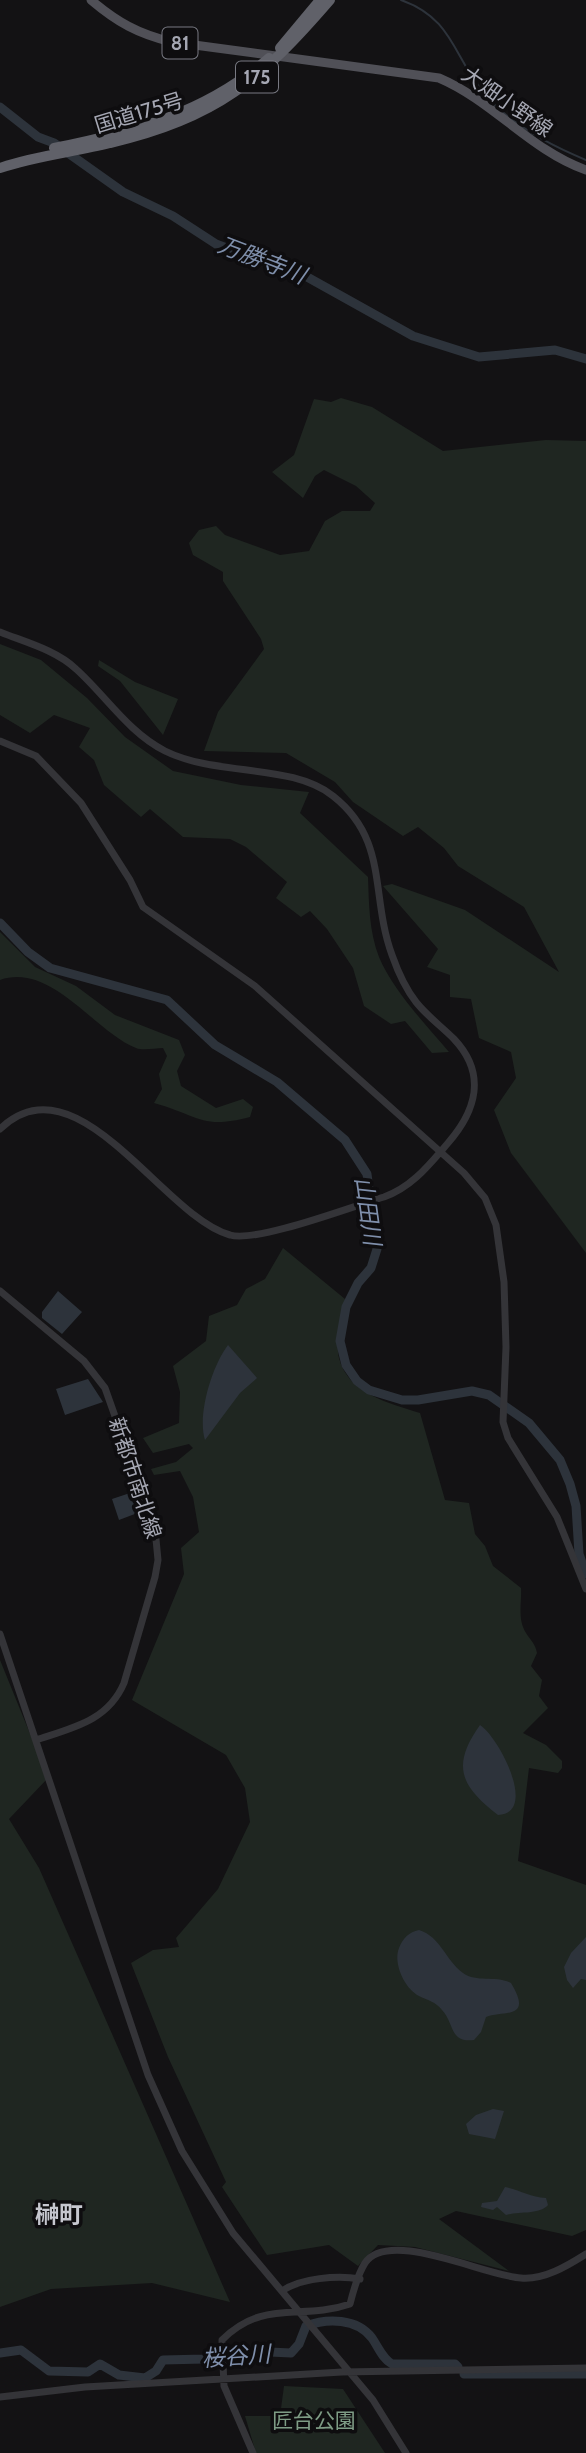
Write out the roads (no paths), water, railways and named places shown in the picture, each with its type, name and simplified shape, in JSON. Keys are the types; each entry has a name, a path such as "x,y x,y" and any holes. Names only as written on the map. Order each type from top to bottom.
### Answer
{"highway":[{"name":"国道175号","path":"276,57 320,0"},
{"name":"国道175号","path":"0,168 165,125 227,99 276,57 330,0"},
{"name":"国道175号","path":"0,160 50,153"}],"main road":[{"name":"81","path":"91,0 116,21 141,35 223,51 276,57"},
{"name":"大畑小野線","path":"276,57 439,78 477,98 530,141 565,163 586,170"}],"street":[{"path":"0,1129 19,1116 37,1111 59,1111 71,1115 96,1131 210,1225 231,1236 254,1236 384,1197 415,1180 470,1114 475,1097 473,1075 455,1041 425,1012 404,985 383,931 373,851 349,810 331,794 312,783 290,777 210,767 163,750 139,734 74,667 52,653 1,629"},
{"path":"0,741 36,756 81,803 130,880 143,907 255,986 476,1185 496,1225 504,1282 504,1412 508,1438 557,1517 586,1590"},
{"name":"新都市南北線","path":"0,1291 84,1361 105,1388 158,1545 155,1577 124,1683 116,1698 107,1710 90,1721 36,1740"},
{"path":"0,1634 148,2075 182,2151 233,2233 361,2385 406,2453"},
{"path":"253,2453 223,2379 222,2340 233,2329 258,2315 331,2310 349,2304 365,2263 397,2248 522,2278 547,2275 586,2254"},
{"path":"283,2293 291,2286 340,2277 360,2279"},
{"path":"0,2397 85,2387 362,2371 586,2368"}],"waterway":[{"path":"401,0 419,8 443,29 476,83 508,117 533,134 586,160"},
{"name":"万勝寺川","path":"0,107 38,137 54,143 123,192 173,216 216,244 261,261 291,268 413,336 479,357 555,350 586,359"},
{"name":"山田川","path":"0,923 28,952 50,968 167,1000 215,1045 277,1082 345,1140 367,1174 377,1249 371,1268 358,1283 346,1307 340,1341 346,1365 357,1381 369,1390 402,1400 472,1391 489,1395 529,1423 560,1460 570,1484 576,1506 579,1554 586,1574"},
{"name":"桜谷川","path":"0,2353 21,2350 49,2371 88,2372 100,2364 119,2375 145,2378 156,2371 163,2360 204,2359 247,2351 291,2353 299,2344 306,2326 332,2321 350,2323 366,2331 383,2356 392,2364 455,2364 458,2367"},
{"name":"桜谷川","path":"464,2374 586,2374"}],"district":[{"name":"榊町","path":"59,2215"}],"park label":[{"name":"匠台公園","path":"314,2421"}]}
